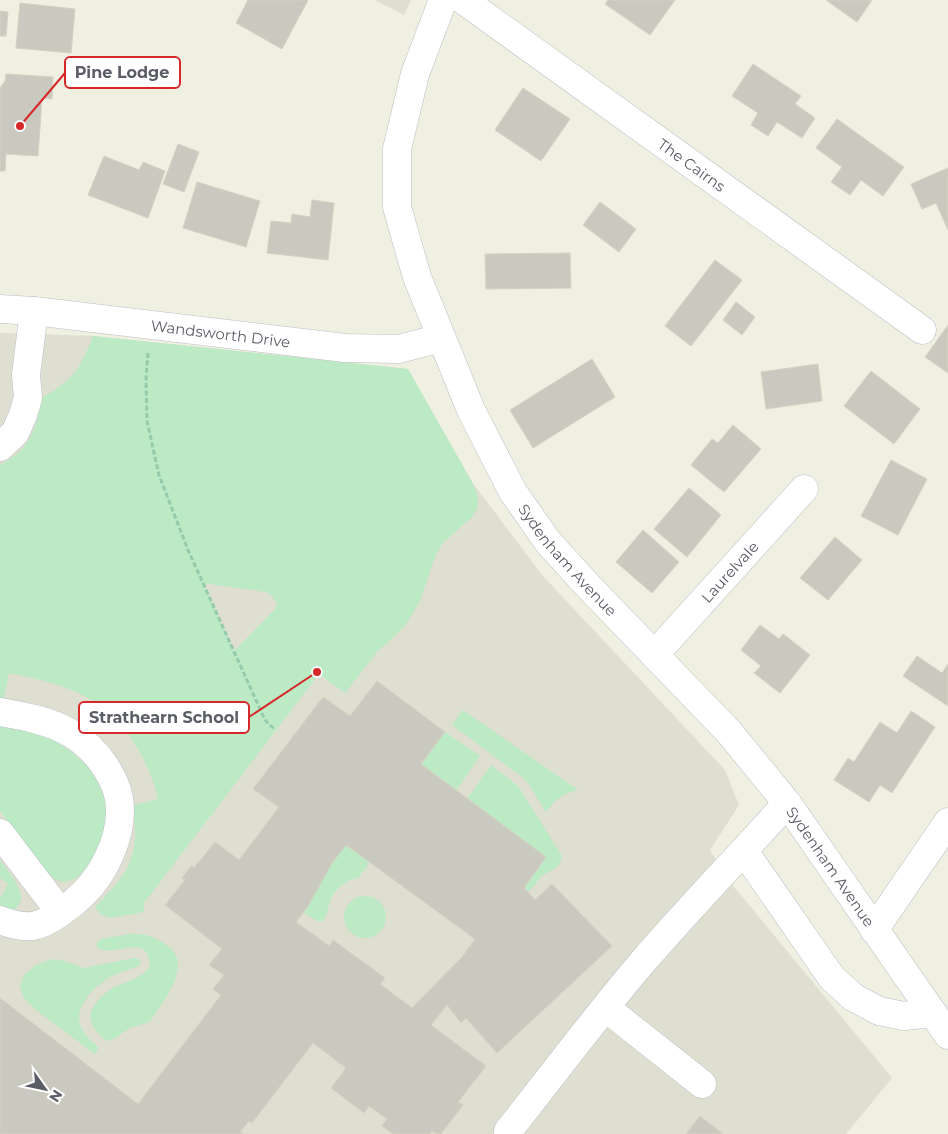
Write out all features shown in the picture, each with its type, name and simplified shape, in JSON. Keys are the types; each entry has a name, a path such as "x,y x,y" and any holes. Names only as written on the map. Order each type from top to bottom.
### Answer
{"street":[{"name":"Sydenham Avenue","path":"443,0 415,74 397,149 397,207 417,277 471,410 513,492 548,542 729,732 787,803 940,1024"},
{"name":"The Cairns","path":"464,0 922,330"},
{"name":"Wandsworth Drive","path":"0,310 34,311 345,348 399,349 441,338"},
{"path":"0,447 15,433 28,398 26,375 34,311"},
{"name":"Laurelvale","path":"654,654 804,489"},
{"path":"0,712 20,715 52,724 73,734 105,766 116,787 121,811 116,838 106,862 92,884 74,903 34,926 0,920"},
{"path":"508,1134 508,1131 606,1008 686,912 787,803"},
{"path":"874,930 948,822"},
{"path":"0,833 60,912"},
{"path":"744,851 832,978 853,997 879,1011 940,1024"},
{"path":"606,1008 702,1084"}],"path":[{"path":"150,325 146,379 147,421 159,475 188,550 265,720 275,730"}],"shaded area":[{"path":"375,0 411,0 404,15"},
{"path":"0,333 93,336 408,369 472,482 542,575 725,770 739,805 710,850 735,888 892,1078 846,1134 0,1134"}],"green space":[{"path":"93,336 408,369 472,482 478,496 478,508 471,518 443,543 436,554 420,601 402,629 377,652 345,693 319,674 144,903 144,912 110,918 100,914 95,907 109,893 131,860 135,836 133,805 158,799 152,777 142,756 130,736 117,720 103,707 70,689 9,673 4,698 0,698 0,465 26,445 34,429 43,397 62,385 75,372 85,356","holes":["203,583 266,592 277,603 275,609 234,651"]},
{"path":"463,710 578,790 560,798 546,812 526,780 452,725"},
{"path":"0,726 48,738 66,748 82,761 94,776 102,792 106,810 105,828 99,846 86,868 71,880 59,881 47,873 0,811"},
{"path":"445,732 480,756 456,791 421,764"},
{"path":"491,765 518,786 562,856 560,864 542,876 528,892 467,799"},
{"path":"346,845 370,862 358,878 340,886 331,899 325,918 321,922 317,921 303,912 332,863"},
{"path":"0,860 16,882 21,895 21,901 18,906 12,910 0,908 0,898 8,884 0,878"},
{"path":"361,896 369,896 380,902 386,917 380,932 369,938 361,938 350,932 344,921 344,913 350,902"},
{"path":"129,934 150,936 167,945 177,959 177,972 168,994 150,1021 130,1028 116,1038 107,1041 95,1030 91,1021 91,1011 108,991 138,977 150,966 148,955 143,949 136,947 111,951 103,950 97,947 97,943 101,939"},
{"path":"135,958 139,959 141,963 138,966 115,975 98,985 82,1007 79,1015 80,1023 85,1034 99,1048 95,1054 36,1010 23,997 20,986 24,975 36,965 52,959 65,961 83,968"}],"building":[{"path":"248,0 308,0 282,49 236,23"},
{"path":"608,0 675,0 650,35 605,4"},
{"path":"826,0 872,0 857,22"},
{"path":"20,3 75,9 71,53 16,48"},
{"path":"0,11 8,12 6,36 0,36"},
{"path":"753,64 801,96 795,104 815,118 802,138 777,122 768,136 751,125 758,113 732,96"},
{"path":"6,74 53,77 52,99 42,98 38,156 6,154 5,171 0,171 0,88 5,81"},
{"path":"523,88 570,119 541,161 495,130"},
{"path":"837,119 904,167 883,196 861,180 850,195 831,182 842,167 816,148"},
{"path":"178,144 199,152 184,192 163,184"},
{"path":"104,156 139,170 143,162 165,171 148,218 88,195"},
{"path":"948,168 948,230 936,203 922,209 911,184"},
{"path":"197,182 260,201 246,247 183,228"},
{"path":"312,200 334,203 328,260 267,253 271,221 291,223 292,214 310,217"},
{"path":"600,202 636,229 619,252 583,225"},
{"path":"570,253 571,288 486,289 485,254"},
{"path":"715,260 742,280 691,346 665,326"},
{"path":"736,302 755,317 742,335 723,320"},
{"path":"948,325 948,373 925,357"},
{"path":"592,359 615,397 533,448 510,410"},
{"path":"818,364 822,401 766,409 761,372"},
{"path":"871,371 920,409 894,444 844,406"},
{"path":"733,425 761,449 724,492 691,465 712,439 718,443"},
{"path":"891,460 927,479 898,535 861,516"},
{"path":"689,488 721,515 687,557 654,529"},
{"path":"643,530 679,562 652,593 616,562"},
{"path":"835,537 862,560 828,600 800,578"},
{"path":"760,625 779,639 783,634 810,655 780,693 754,673 761,666 741,650"},
{"path":"917,656 942,673 948,664 948,706 903,676"},
{"path":"377,681 445,732 421,764 546,857 524,888 535,900 552,884 612,946 497,1053 466,1018 461,1023 447,1005 431,1025 486,1066 458,1102 463,1105 441,1134 432,1131 430,1134 393,1134 382,1126 387,1119 369,1106 364,1113 331,1088 346,1068 313,1043 252,1123 249,1121 240,1132 243,1134 0,1134 0,998 138,1104 221,995 213,989 224,975 209,965 222,949 165,905 185,880 182,878 192,865 194,868 215,842 239,860 279,807 253,789 323,697 350,716","holes":["346,845 475,939 462,957 412,1008 380,984 385,978 333,940 329,946 296,922 308,906 332,863"]},
{"path":"911,711 935,727 892,793 880,785 869,802 834,780 848,758 854,762 880,722 897,733"},
{"path":"700,1116 723,1134 686,1134"}],"place":[{"name":"Pine Lodge","path":"20,126"},
{"name":"Strathearn School","path":"317,672"}]}
